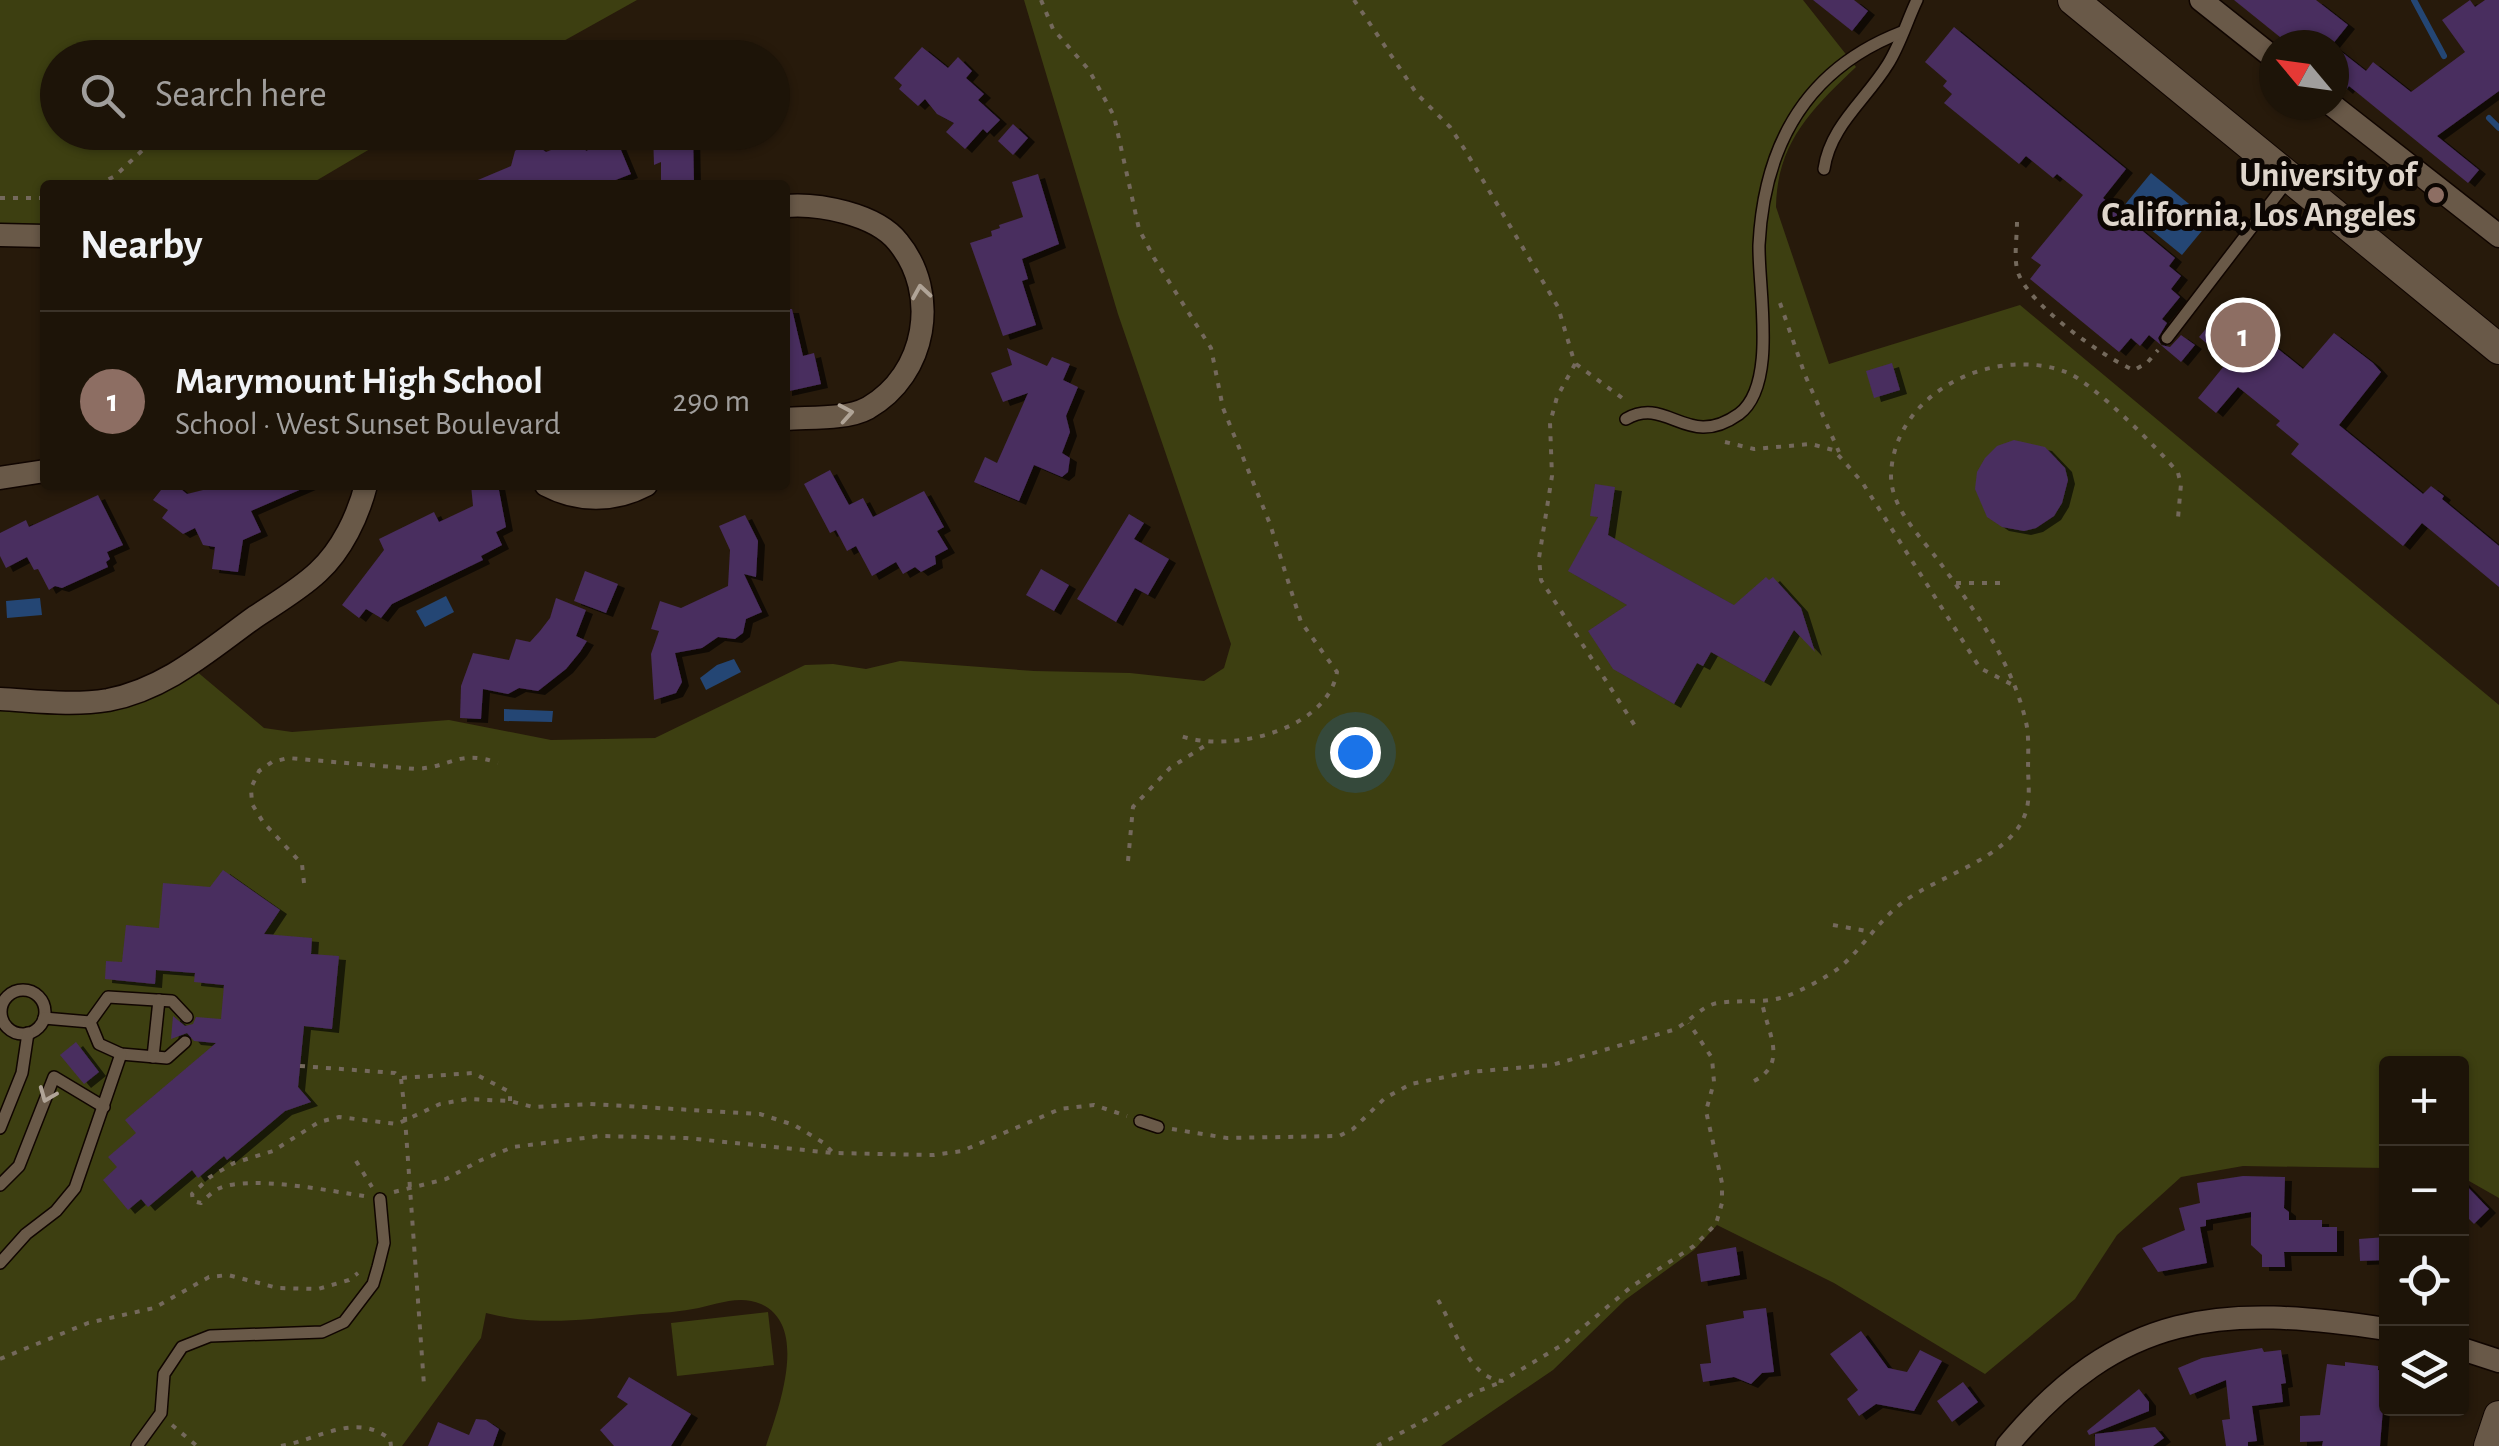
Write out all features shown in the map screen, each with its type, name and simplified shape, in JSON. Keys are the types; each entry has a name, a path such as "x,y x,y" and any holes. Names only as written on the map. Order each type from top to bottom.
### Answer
{"main road":[{"path":"2073,0 2499,349"},
{"path":"2488,1446 2499,1416"}],"street":[{"path":"2202,0 2259,46"},
{"path":"2349,118 2499,236"},
{"path":"790,206 810,204 845,212 897,240 919,278 925,319 916,352 897,383 866,409 790,418"},
{"path":"0,235 40,236"},
{"path":"0,478 40,471"},
{"path":"0,699 53,703 108,700 142,691 210,654 319,572 345,538 364,490"},
{"path":"556,490 596,498 637,490"},
{"path":"2007,1446 2028,1421 2091,1366 2135,1341 2176,1325 2225,1318 2308,1317 2379,1328"},
{"path":"2469,1351 2499,1361"}],"lane":[{"path":"1824,169 1832,136 1892,58 1917,0"},
{"path":"1626,419 1641,411 1658,413 1702,429 1715,427 1742,412 1757,388 1762,353 1762,209 1784,130 1798,109 1839,68 1872,44 1902,32"},
{"path":"2167,338 2289,179"},
{"path":"18,991 39,997 44,1018 37,1029 28,1033 3,1031 2,1005 18,991"},
{"path":"90,1022 108,997 172,1001 187,1016"},
{"path":"153,1057 159,1000"},
{"path":"44,1018 90,1022"},
{"path":"90,1022 99,1044 121,1054 167,1058 184,1042"},
{"path":"1,1123 22,1073 28,1033"},
{"path":"0,1263 75,1188 121,1054"},
{"path":"0,1185 19,1166 54,1077 104,1107"},
{"path":"1140,1121 1158,1127"},
{"path":"137,1446 162,1408 160,1386 182,1347 210,1336 266,1336 334,1328 344,1322 373,1284 384,1244 380,1199"}],"path":[{"path":"1042,0 1053,28 1089,70 1114,116 1139,229 1211,348 1222,408 1270,524 1304,629 1337,672 1324,702 1297,722 1232,743 1209,744 1180,736"},
{"path":"1354,0 1416,94 1450,127 1511,225 1558,307 1575,364 1641,411"},
{"path":"107,180 143,150"},
{"path":"0,198 40,198"},
{"path":"2017,222 2017,269 2022,282 2071,329 2115,362 2134,370 2147,364 2167,338"},
{"path":"1778,297 1805,375 1840,457"},
{"path":"1575,364 1557,397 1550,423 1552,476 1539,558 1542,580 1637,729"},
{"path":"1158,1127 1227,1138 1339,1136 1353,1129 1385,1098 1411,1084 1469,1072 1552,1065 1689,1023 1716,1003 1762,1002 1791,994 1840,967 1914,895 1998,848 2024,819 2029,797 2027,728 1993,644 1955,583 1897,504 1891,478 1900,439 1914,416 1933,394 1954,381 2002,365 2031,364 2068,372 2089,384 2178,473 2178,518"},
{"path":"1715,427 1720,439 1738,448 1811,444 1833,450 1862,482 1980,668 2011,684"},
{"path":"1955,583 2001,583"},
{"path":"1128,860 1133,807 1170,768 1209,744"},
{"path":"304,883 302,864 263,822 252,804 251,788 265,766 288,758 416,769 432,768 466,756 498,763"},
{"path":"1833,925 1872,932"},
{"path":"1754,1080 1769,1072 1774,1057 1762,1002"},
{"path":"1377,1446 1478,1391 1511,1378 1588,1325 1642,1278 1694,1246 1716,1224 1722,1183 1706,1112 1714,1082 1712,1058 1689,1023"},
{"path":"300,1066 395,1073 401,1078 424,1385"},
{"path":"401,1078 473,1073 510,1092 510,1102"},
{"path":"833,1153 794,1125 760,1114 590,1104 533,1107 468,1099 440,1104 396,1124 339,1116 318,1122 272,1151 234,1164 192,1194 193,1201 200,1202 222,1187 270,1185 380,1199 393,1192 446,1180 513,1146 600,1136 686,1138 833,1153 934,1155 962,1151 1046,1113 1076,1106 1106,1107 1140,1121"},
{"path":"356,1161 380,1199"},
{"path":"0,1359 88,1323 154,1308 209,1277 228,1274 278,1288 318,1289 349,1280 381,1255"},
{"path":"1438,1300 1478,1369 1492,1380 1511,1378"},
{"path":"162,1408 170,1422 197,1446"},
{"path":"281,1446 361,1425 380,1432 392,1446"}],"shaded area":[{"path":"0,0 637,0 565,40 40,40 40,150 368,150 317,180 40,180 40,229 0,225"},
{"path":"1024,0 1803,0 1856,67 1800,128 1790,145 1778,184 1776,207 1829,364 2020,305 2499,705 2499,1198 2469,1181 2469,1056 2379,1056 2379,1168 2243,1166 2181,1177 2117,1235 2075,1299 1985,1374 1834,1283 1717,1225 1694,1250 1625,1300 1553,1370 1441,1446 766,1446 783,1391 787,1349 776,1315 761,1304 744,1300 678,1311 577,1320 522,1320 486,1313 481,1338 402,1446 0,1446 0,699 80,702 189,665 264,728 292,732 449,720 551,740 655,738 805,665 866,669 900,661 1034,671 1130,673 1204,681 1224,668 1231,644 1118,314"},
{"path":"768,1312 774,1365 677,1376 671,1323"}],"water":[{"path":"2151,173 2210,221 2182,255 2123,207"},
{"path":"446,596 454,612 425,627 416,611"},
{"path":"40,598 42,615 7,618 6,601"},
{"path":"734,659 741,672 706,690 700,678 717,665"},
{"path":"504,709 553,711 552,722 504,721"}],"building":[{"path":"1813,0 1854,0 1868,11 1852,31"},
{"path":"2234,0 2316,0 2348,25 2344,30 2271,30"},
{"path":"2470,0 2475,7 2485,0 2499,0 2499,91 2437,136 2479,170 2468,183 2349,86 2349,58 2366,71 2373,62 2411,92 2465,52 2442,20"},
{"path":"1954,27 2126,169 2103,198 2175,258 2169,266 2181,276 2171,289 2180,297 2162,319 2167,323 2158,338 2161,345 2170,347 2181,335 2195,345 2181,362 2149,335 2140,346 2131,338 2119,352 2030,279 2041,265 2031,258 2083,195 2026,156 2019,164 1944,103 1952,94 1943,86 1947,81 1925,62"},
{"path":"922,47 948,68 958,57 972,71 966,78 984,94 978,100 1000,120 987,133 983,129 965,149 946,132 954,123 937,114 925,99 918,106 899,89 902,85 894,78"},
{"path":"1013,124 1028,138 1013,155 998,141"},
{"path":"516,150 621,150 631,174 616,180 478,180 511,166"},
{"path":"654,150 693,150 694,180 661,180 661,162 654,165"},
{"path":"1038,174 1059,244 1022,259 1028,279 1022,281 1036,325 1003,336 970,243 992,236 991,231 999,225 1023,217 1012,182"},
{"path":"2225,306 2303,369 2334,333 2373,363 2381,372 2339,425 2423,494 2431,486 2499,546 2499,587 2422,523 2403,546 2291,454 2299,444 2276,425 2280,421 2238,387 2216,413 2198,398 2228,361 2199,337"},
{"path":"790,309 803,356 814,353 821,384 790,391"},
{"path":"1007,348 1047,366 1052,357 1070,364 1063,380 1078,387 1066,416 1070,432 1062,453 1070,458 1068,472 1062,477 1034,465 1019,501 974,482 985,457 997,463 1028,393 1003,402 991,373 1012,365"},
{"path":"1892,363 1900,390 1874,398 1866,371"},
{"path":"2014,440 2045,447 2065,468 2068,480 2054,516 2024,531 2002,527 1987,517 1975,489 1977,472 1985,458 1997,446"},
{"path":"830,470 849,505 863,498 873,517 924,491 944,527 937,531 948,549 935,556 936,564 921,572 915,567 903,574 896,562 872,576 856,546 847,551 836,530 830,533 804,484"},
{"path":"1595,484 1615,487 1608,535 1734,605 1766,577 1773,577 1801,608 1815,652 1794,630 1764,682 1711,652 1703,666 1697,663 1674,704 1613,669 1588,631 1627,605 1568,571 1598,517 1590,516"},
{"path":"161,490 182,490 187,494 203,490 299,490 251,511 261,532 243,540 238,572 212,569 215,547 203,545 195,528 183,534 162,518 168,510 153,500"},
{"path":"471,490 499,490 506,527 496,532 502,545 481,556 483,560 392,604 381,618 366,609 359,618 342,605 384,550 379,539 434,512 439,522 473,506"},
{"path":"98,495 123,545 107,552 108,567 49,590 27,557 6,568 0,556 0,533 26,520 29,527"},
{"path":"1129,514 1144,523 1134,539 1169,559 1148,595 1135,588 1116,622 1077,599"},
{"path":"745,515 758,541 756,577 744,574 762,612 746,619 743,633 735,639 718,637 702,648 675,653 682,682 676,693 654,700 651,654 659,631 651,629 660,601 681,608 728,586 730,550 719,526"},
{"path":"1041,569 1069,585 1054,611 1026,595"},
{"path":"585,571 618,584 606,613 574,601"},
{"path":"556,598 586,610 576,636 587,641 580,652 538,691 519,688 508,694 483,689 481,719 460,718 461,686 473,653 509,660 516,639 530,642 550,618"},
{"path":"223,870 280,910 264,934 312,938 311,954 339,956 332,1029 304,1026 298,1087 311,1102 285,1111 227,1160 224,1156 198,1178 192,1170 148,1207 141,1199 128,1210 103,1180 117,1167 108,1157 136,1133 125,1120 216,1043 194,1041 187,1033 171,1039 173,1016 185,1026 193,1024 196,1017 221,1019 224,985 194,982 195,973 156,970 155,984 105,979 106,961 122,962 126,925 159,928 163,883 210,887"},
{"path":"76,1042 99,1072 84,1084 60,1055"},
{"path":"2243,1176 2285,1177 2284,1208 2289,1212 2289,1220 2322,1220 2322,1227 2337,1227 2337,1252 2284,1252 2285,1267 2262,1267 2262,1255 2251,1245 2251,1212 2206,1220 2206,1226 2200,1227 2207,1263 2158,1272 2142,1248 2185,1230 2179,1208 2200,1203 2197,1183"},
{"path":"2469,1188 2489,1209 2474,1224 2469,1219"},
{"path":"2379,1238 2379,1260 2360,1261 2359,1239"},
{"path":"1736,1247 1740,1275 1701,1282 1697,1254"},
{"path":"1766,1308 1774,1372 1762,1373 1751,1384 1734,1377 1703,1382 1700,1364 1711,1363 1706,1325 1744,1318 1743,1311"},
{"path":"1861,1331 1888,1368 1907,1372 1920,1350 1942,1361 1914,1411 1876,1404 1859,1416 1847,1399 1858,1390 1830,1354"},
{"path":"2262,1348 2264,1352 2281,1350 2286,1383 2281,1384 2283,1402 2252,1406 2257,1441 2248,1442 2248,1446 2226,1446 2222,1420 2230,1419 2226,1380 2190,1395 2178,1368 2202,1358"},
{"path":"2345,1362 2378,1366 2379,1416 2382,1416 2380,1446 2300,1442 2300,1416 2320,1415 2327,1364 2345,1366"},
{"path":"629,1377 691,1414 671,1446 614,1446 600,1430 628,1404 617,1397"},
{"path":"1963,1382 1978,1402 1952,1422 1937,1401"},
{"path":"2139,1389 2149,1402 2149,1411 2089,1435 2087,1431"},
{"path":"476,1419 486,1420 499,1429 493,1446 428,1446 438,1422 469,1435"},
{"path":"2155,1427 2164,1438 2153,1446 2095,1446 2095,1434"}],"waterway":[{"path":"2414,0 2444,56"},
{"path":"2489,118 2499,128"}],"place":[{"name":"University of California, Los Angeles","path":"2436,195"},
{"name":"Marymount High School","path":"2243,335"}]}
